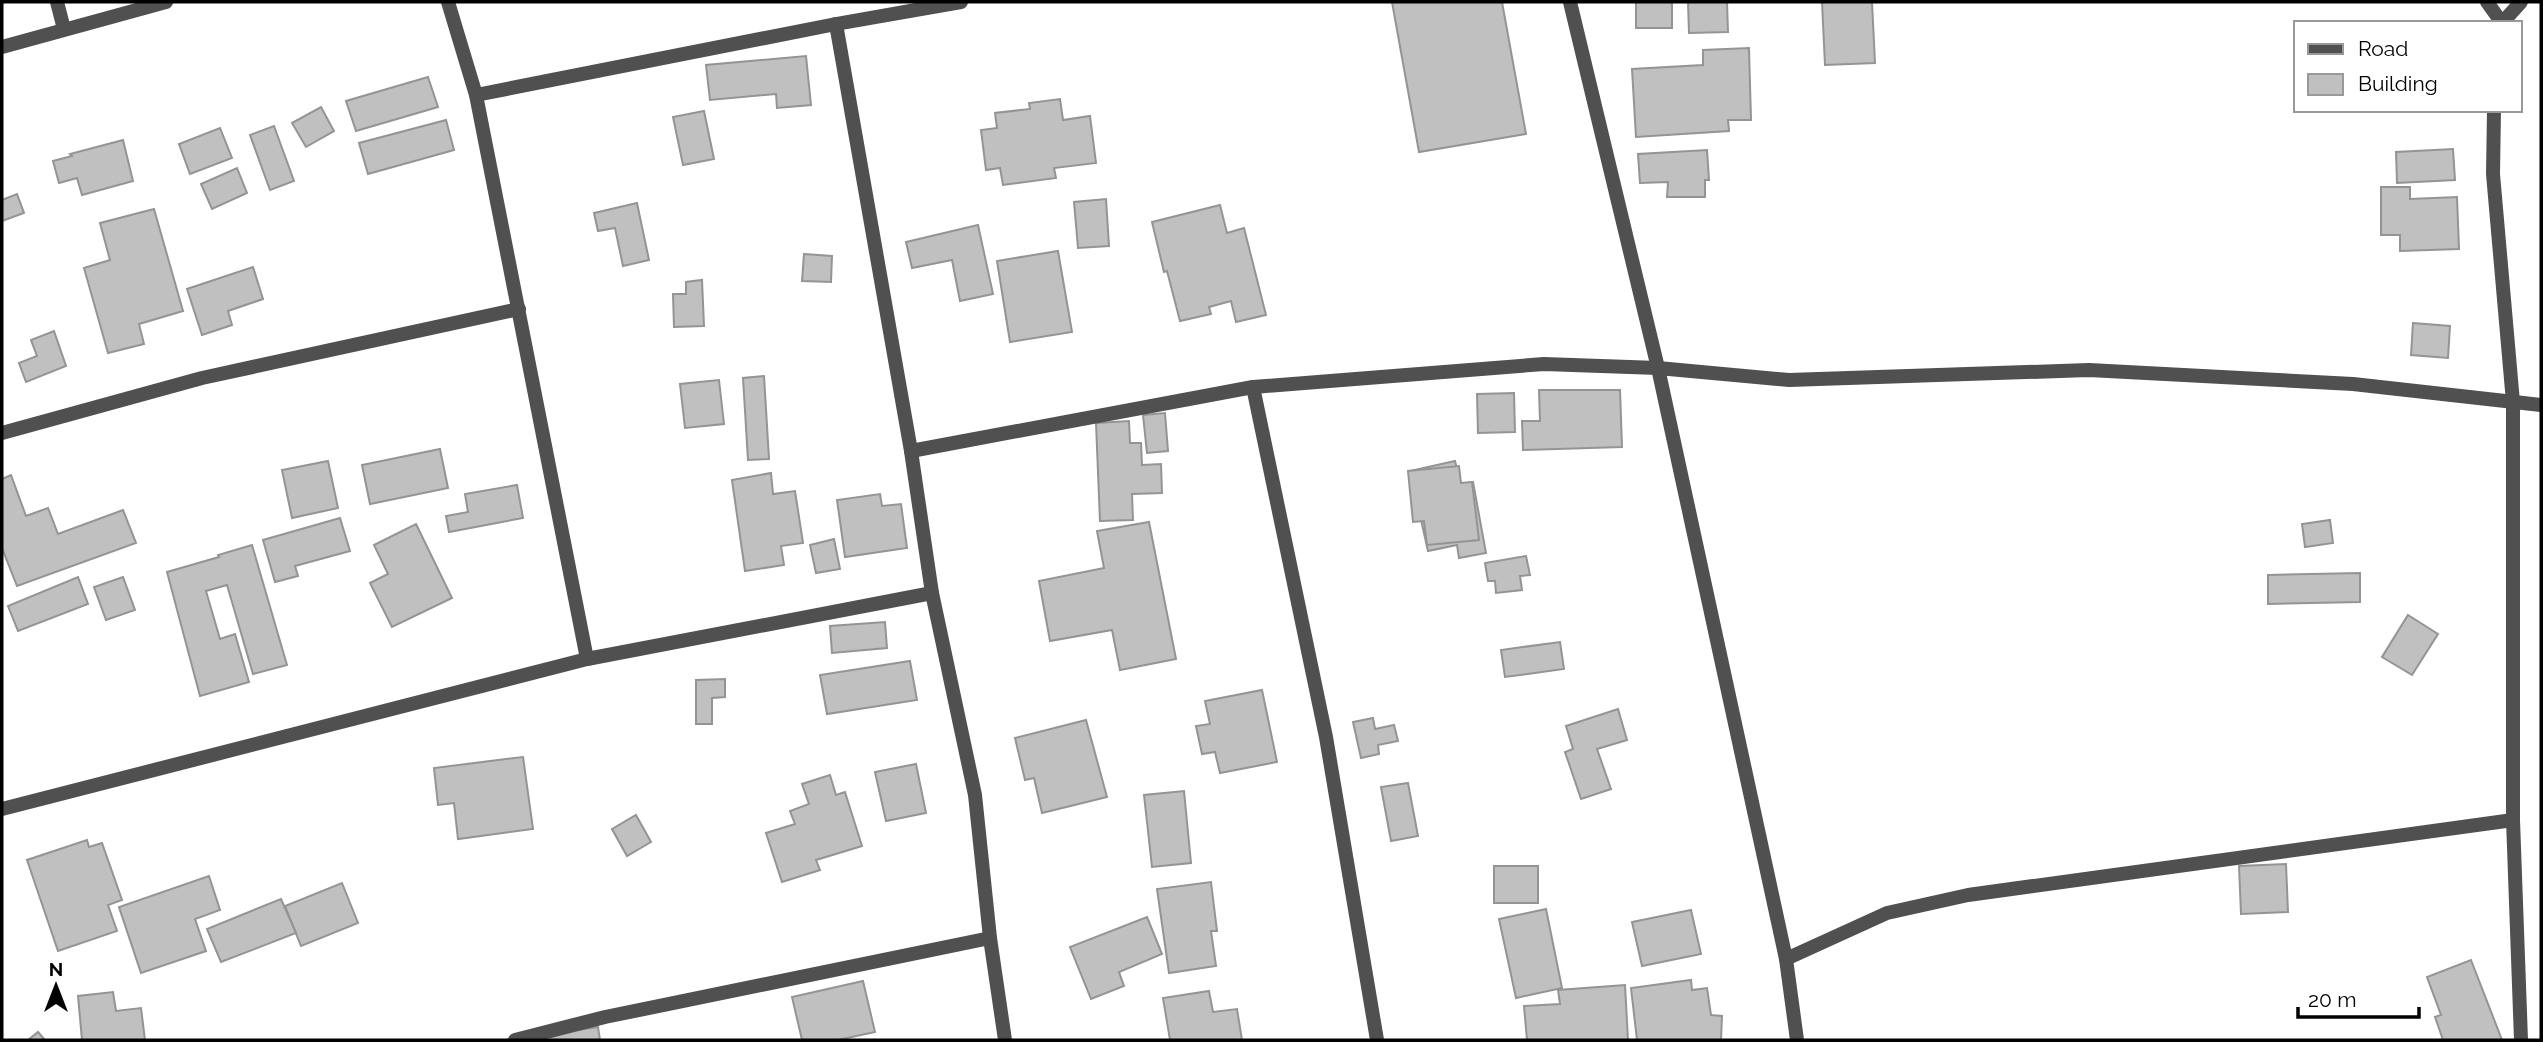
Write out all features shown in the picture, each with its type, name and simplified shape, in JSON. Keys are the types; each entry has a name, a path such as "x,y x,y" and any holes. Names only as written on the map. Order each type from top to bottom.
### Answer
{"street":[{"path":"57,2 64,29"},
{"path":"2,47 166,2"},
{"path":"449,2 476,95 587,659"},
{"path":"476,95 961,2"},
{"path":"1570,2 1658,368 1786,959 1797,1040"},
{"path":"2487,2 2501,21"},
{"path":"2504,21 2521,2"},
{"path":"836,24 911,451 932,593 975,795 990,938 1005,1040"},
{"path":"2494,112 2493,174 2513,402 2513,820 2521,1040"},
{"path":"2,433 202,378 519,309"},
{"path":"911,451 1253,387 1544,364 1658,368 1789,380 2089,370 2353,384 2541,405"},
{"path":"1253,387 1326,737 1377,1040"},
{"path":"2,809 587,659 932,593"},
{"path":"1786,959 1887,913 1968,895 2513,820"},
{"path":"515,1040 605,1017 990,938"}],"building":[{"path":"1392,2 1502,2 1526,134 1419,152"},
{"path":"1636,2 1672,2 1672,28 1636,28"},
{"path":"1688,2 1727,2 1728,32 1689,33"},
{"path":"1822,2 1872,2 1875,63 1825,65"},
{"path":"1749,48 1751,120 1728,120 1729,131 1636,137 1632,69 1703,65 1703,50"},
{"path":"806,56 811,105 777,108 776,94 710,100 706,65"},
{"path":"428,77 438,107 356,131 346,101"},
{"path":"1060,99 1063,120 1090,116 1096,163 1054,168 1056,178 1003,185 1000,168 986,170 981,130 997,128 995,113 1030,109 1029,103"},
{"path":"321,107 334,131 306,147 292,123"},
{"path":"704,111 714,159 683,165 673,117"},
{"path":"446,120 454,150 368,174 359,143"},
{"path":"274,126 294,181 270,190 250,135"},
{"path":"220,128 232,158 190,174 179,144"},
{"path":"123,140 133,181 82,195 77,178 59,183 53,161"},
{"path":"2453,149 2455,180 2397,183 2396,152"},
{"path":"1707,150 1709,180 1705,180 1705,197 1667,197 1668,182 1640,183 1638,154"},
{"path":"237,168 247,193 212,209 201,184"},
{"path":"2381,187 2410,187 2410,199 2457,197 2459,249 2400,251 2400,235 2381,235"},
{"path":"17,194 24,213 2,221 2,200"},
{"path":"1106,199 1109,246 1078,248 1074,202"},
{"path":"637,203 649,260 623,266 615,228 598,231 594,213"},
{"path":"1220,205 1227,233 1244,228 1266,315 1236,322 1231,301 1209,307 1211,314 1180,321 1152,222"},
{"path":"154,209 183,311 139,324 144,344 108,353 84,268 110,260 100,223"},
{"path":"978,225 993,294 960,301 952,260 912,268 906,242"},
{"path":"1058,251 1072,332 1010,342 997,261"},
{"path":"804,254 832,256 831,282 802,281"},
{"path":"253,267 263,299 228,311 232,325 202,335 187,289"},
{"path":"702,280 704,326 674,327 673,294 686,294 686,282"},
{"path":"2413,323 2450,326 2448,358 2411,355"},
{"path":"54,331 66,366 26,382 19,363 37,356 31,340"},
{"path":"764,376 769,459 748,460 743,378"},
{"path":"719,380 724,424 685,428 680,384"},
{"path":"1539,390 1620,390 1622,447 1523,450 1522,421 1540,421"},
{"path":"1514,393 1515,432 1478,433 1477,394"},
{"path":"1165,413 1168,451 1147,453 1143,415"},
{"path":"1129,421 1130,443 1141,443 1142,465 1161,464 1162,493 1132,494 1133,520 1100,521 1096,423"},
{"path":"440,449 448,488 370,504 362,465"},
{"path":"328,461 338,508 292,518 282,470"},
{"path":"1455,461 1461,484 1473,482 1486,553 1459,558 1457,545 1428,551 1410,471"},
{"path":"1459,466 1461,483 1472,482 1479,540 1427,545 1424,521 1413,522 1408,471"},
{"path":"771,473 773,494 795,491 803,543 781,546 784,565 745,571 732,480"},
{"path":"11,475 26,516 48,508 58,534 123,510 136,543 17,586 2,548 2,479"},
{"path":"517,485 523,518 449,532 446,516 468,512 465,494"},
{"path":"880,494 882,506 901,504 907,548 845,557 837,500"},
{"path":"340,518 350,551 295,566 298,576 275,582 263,540"},
{"path":"2330,520 2333,543 2305,547 2302,524"},
{"path":"1149,522 1176,659 1120,670 1112,630 1050,641 1039,581 1104,568 1097,531"},
{"path":"416,524 452,598 392,627 370,583 388,574 374,545"},
{"path":"834,539 840,569 816,573 810,545"},
{"path":"252,545 287,665 253,674 227,585 206,591 220,639 235,634 249,682 200,696 167,572"},
{"path":"1526,556 1530,575 1520,576 1522,590 1496,593 1495,581 1488,581 1485,563"},
{"path":"2360,573 2360,602 2268,604 2268,575"},
{"path":"78,577 88,604 18,631 8,606"},
{"path":"123,577 135,610 106,620 94,587"},
{"path":"2408,615 2438,634 2412,675 2382,657"},
{"path":"885,622 887,648 832,653 830,626"},
{"path":"1560,642 1564,669 1505,677 1501,650"},
{"path":"910,661 917,700 827,714 820,675"},
{"path":"725,679 725,697 712,698 712,724 696,724 696,680"},
{"path":"1262,690 1277,762 1220,773 1215,752 1202,754 1196,726 1210,724 1205,701"},
{"path":"1618,709 1627,740 1597,749 1611,789 1581,799 1565,752 1573,749 1566,726"},
{"path":"1373,718 1375,729 1394,725 1398,741 1378,745 1379,754 1361,758 1353,722"},
{"path":"1086,720 1107,797 1042,813 1034,778 1025,780 1015,738"},
{"path":"523,757 533,829 458,839 454,803 438,805 434,768"},
{"path":"916,764 926,813 886,821 875,772"},
{"path":"830,775 836,795 845,792 862,846 816,860 820,870 782,882 766,833 795,824 790,811 809,804 802,784"},
{"path":"1408,783 1418,836 1391,841 1381,787"},
{"path":"1184,791 1191,863 1152,867 1144,795"},
{"path":"636,815 651,842 627,856 612,829"},
{"path":"87,840 89,847 102,843 122,900 108,905 117,931 58,951 27,860"},
{"path":"2286,864 2288,912 2241,914 2239,866"},
{"path":"1494,866 1538,866 1538,903 1494,903"},
{"path":"209,876 220,910 195,919 206,951 141,973 119,907"},
{"path":"1211,882 1217,931 1211,931 1216,966 1169,973 1157,889"},
{"path":"342,883 358,923 301,946 285,906"},
{"path":"281,899 296,933 221,962 207,929"},
{"path":"1546,909 1562,988 1516,998 1499,919"},
{"path":"1691,910 1701,954 1642,966 1632,922"},
{"path":"1147,917 1162,954 1119,972 1124,986 1091,999 1070,947"},
{"path":"2471,960 2502,1040 2443,1040 2435,1017 2441,1015 2427,977"},
{"path":"1691,980 1692,990 1707,988 1711,1015 1722,1016 1721,1040 1637,1040 1631,988"},
{"path":"863,981 875,1032 838,1040 802,1040 792,997"},
{"path":"1625,985 1628,1040 1527,1040 1524,1006 1560,1004 1558,990"},
{"path":"1209,991 1213,1012 1237,1009 1242,1040 1170,1040 1163,998"},
{"path":"113,992 116,1011 141,1008 145,1040 82,1040 78,996"},
{"path":"598,1027 600,1040 505,1040"},
{"path":"38,1032 45,1040 28,1040"}]}
